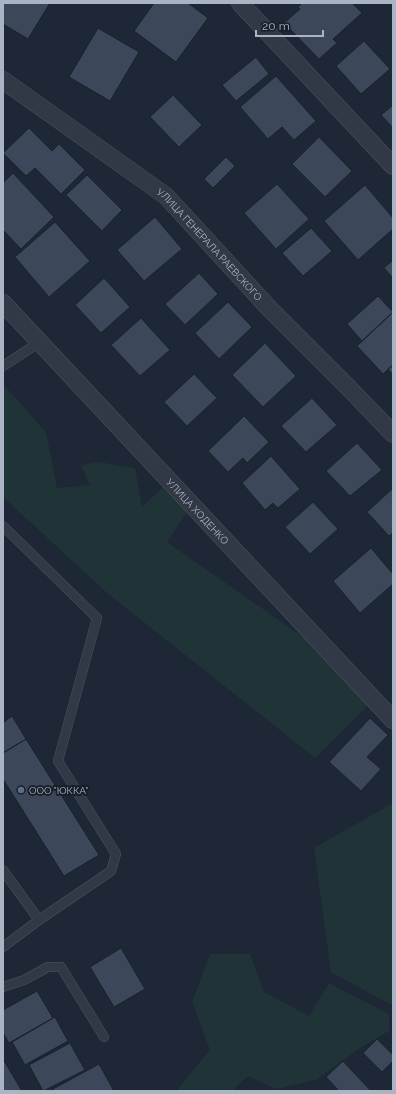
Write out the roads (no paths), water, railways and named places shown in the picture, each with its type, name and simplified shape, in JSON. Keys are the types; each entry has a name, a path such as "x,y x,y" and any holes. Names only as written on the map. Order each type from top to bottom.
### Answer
{"street":[{"path":"240,3 393,166"},
{"name":"УЛИЦА ГЕНЕРАЛА РАЕВСКОГО","path":"3,80 166,196 267,306 348,386 393,434"},
{"name":"УЛИЦА ХОДЕНКО","path":"3,303 393,720"}],"lane":[{"path":"3,366 40,342"},
{"path":"3,526 97,618 58,761 116,854 110,871 3,947"},
{"path":"3,870 39,920"},
{"path":"3,987 24,980 48,966 61,967 104,1037"}],"place":[{"name":"ООО \"ЮККА\"","path":"21,790"}]}
